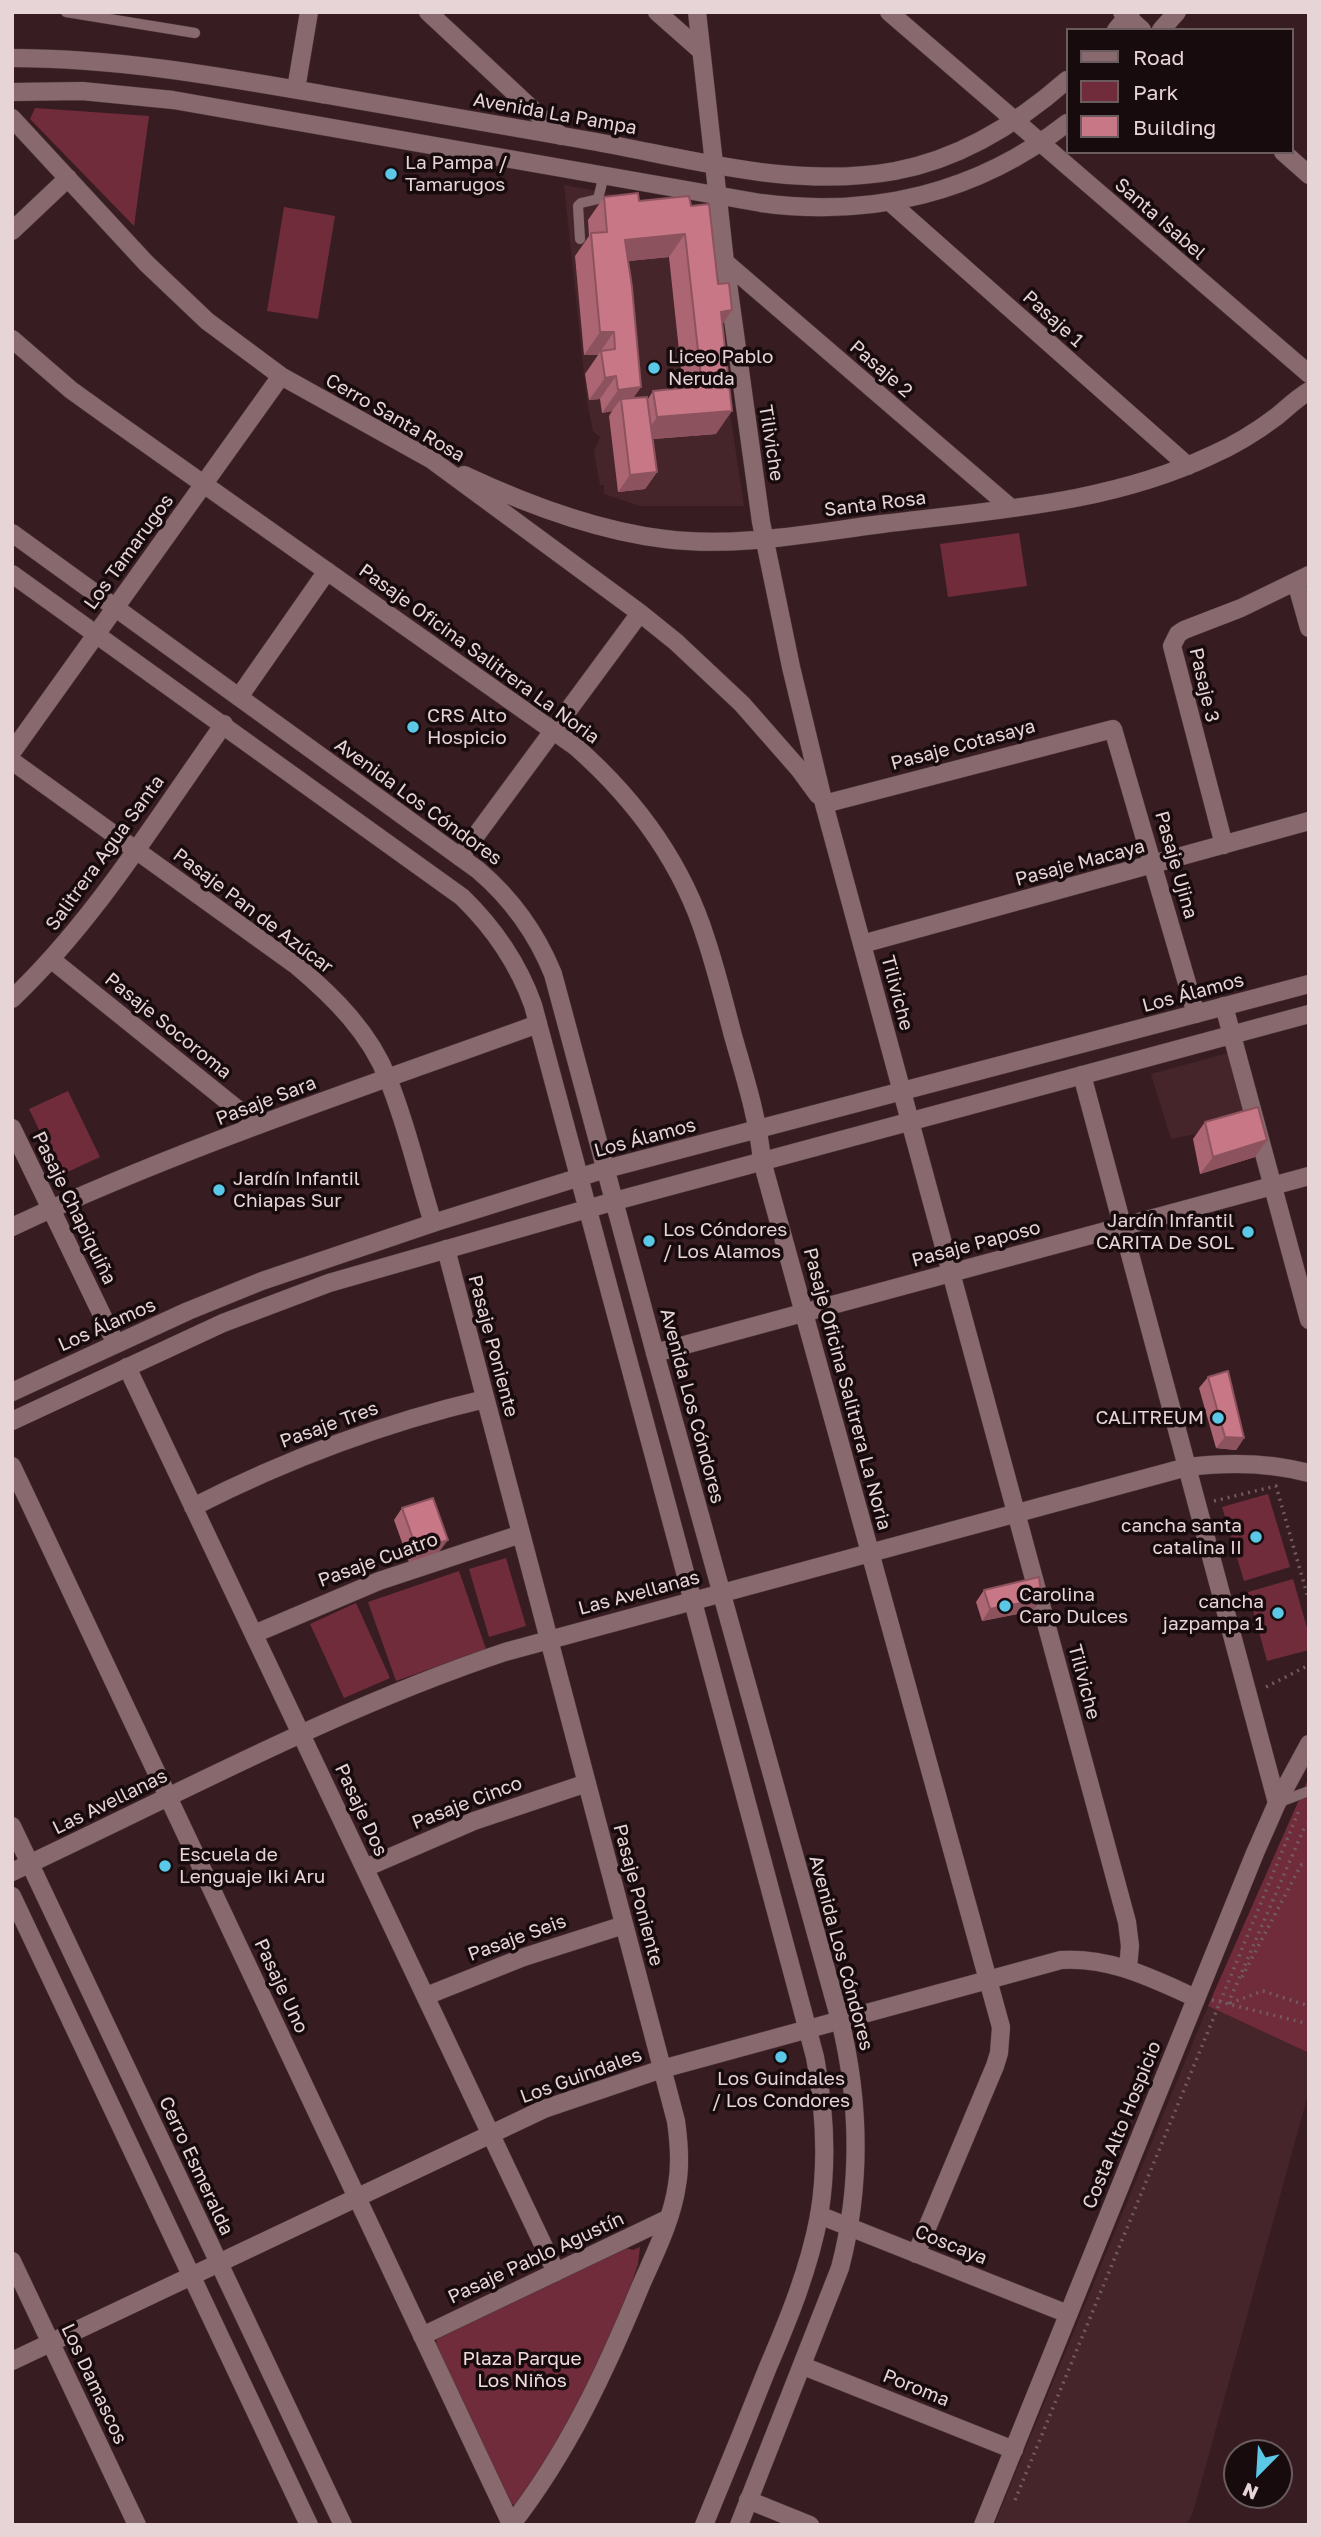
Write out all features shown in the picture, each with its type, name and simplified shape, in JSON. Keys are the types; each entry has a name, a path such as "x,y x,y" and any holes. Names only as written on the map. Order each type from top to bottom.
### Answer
{"street":[{"path":"296,89 309,12"},
{"path":"428,12 561,136"},
{"path":"657,12 700,50"},
{"name":"Tiliviche","path":"697,12 725,262 764,539 791,667 824,804 1127,1922 1130,1946 1128,1968"},
{"name":"Santa Isabel","path":"889,12 1309,374"},
{"path":"1163,28 1177,12"},
{"path":"1124,18 1139,28"},
{"name":"Avenida La Pampa","path":"12,58 125,63 296,89 765,173 802,176 874,174 916,166 959,152 1015,121 1066,81"},
{"path":"12,92 82,91 173,100 761,203 815,208 891,203 963,184 1007,163 1041,143 1066,124"},
{"name":"Cerro Santa Rosa","path":"12,118 176,293 234,342 281,376 432,460 676,642 743,704 799,769 824,804"},
{"path":"1285,154 1309,175"},
{"path":"12,230 68,178"},
{"name":"Pasaje 1","path":"891,203 1188,466"},
{"name":"Pasaje 2","path":"725,262 1011,508"},
{"name":"Pasaje Oficina Salitrera La Noria","path":"12,339 71,390 554,731 594,764 633,803 652,828 687,888 706,938 759,1129 762,1161 1001,2027 999,2053 916,2254"},
{"name":"Los Tamarugos","path":"12,752 281,376"},
{"name":"Santa Rosa","path":"432,460 515,496 613,529 688,541 731,542 1011,508 1103,493 1188,466 1255,432 1309,391"},
{"name":"Avenida Los Cóndores","path":"12,533 494,884 528,925 553,974 840,2020 849,2068 855,2128 854,2184 849,2227 832,2291 738,2525"},
{"path":"239,698 327,571"},
{"path":"12,574 445,884 478,912 505,946 526,985 815,2057 824,2113 824,2170 819,2215 800,2288 704,2525"},
{"path":"1302,579 1309,628"},
{"name":"Pasaje 3","path":"1224,845 1172,646 1178,634 1184,630 1241,608 1302,579"},
{"path":"460,857 640,614"},
{"name":"Salitrera Agua Santa","path":"12,999 52,960 79,928 223,724"},
{"name":"Pasaje Cotasaya","path":"824,804 1114,729"},
{"name":"Pasaje Ujina","path":"1114,729 1196,1014"},
{"name":"Pasaje Pan de Azúcar","path":"12,761 317,983 359,1029 388,1078 433,1223"},
{"name":"Pasaje Macaya","path":"862,944 1309,821"},
{"name":"Pasaje Socoroma","path":"52,960 257,1125"},
{"name":"Los Álamos","path":"12,1392 262,1281 433,1223 606,1170 1309,984"},
{"path":"1224,1006 1309,1320"},
{"path":"12,1421 223,1323 329,1283 614,1200 1309,1014"},
{"name":"Pasaje Sara","path":"12,1227 257,1125 538,1024"},
{"path":"1082,1075 1277,1803"},
{"name":"Pasaje Chapiquiña","path":"12,1128 116,1344"},
{"name":"Pasaje Paposo","path":"655,1353 1309,1176"},
{"name":"Pasaje Poniente","path":"446,1249 676,2120 680,2153 677,2186 669,2218 594,2392 564,2448 511,2525"},
{"name":"Pasaje Dos","path":"127,1367 556,2272"},
{"name":"Pasaje Tres","path":"193,1507 260,1474 329,1445 433,1411 485,1399"},
{"name":"Las Avellanas","path":"12,1872 301,1734 416,1683 549,1639 1187,1467 1240,1463 1309,1473"},
{"name":"Pasaje Uno","path":"12,1466 511,2525"},
{"name":"Pasaje Cuatro","path":"254,1634 379,1581 521,1534"},
{"name":"Costa Alto Hospicio","path":"983,2525 1277,1803 1309,1744"},
{"name":"Pasaje Cinco","path":"365,1868 474,1821 587,1783"},
{"name":"Cerro Esmeralda","path":"12,1826 342,2525"},
{"path":"12,1896 306,2524"},
{"name":"Pasaje Seis","path":"426,1996 524,1956 624,1925"},
{"name":"Los Guindales","path":"12,2361 544,2109 662,2069 1060,1960 1097,1960 1128,1968 1196,1998"},
{"name":"Coscaya","path":"819,2215 1068,2314"},
{"name":"Pasaje Pablo Agustín","path":"422,2336 669,2218"},
{"name":"Los Damascos","path":"12,2261 137,2525"},
{"name":"Poroma","path":"803,2366 1014,2449"},
{"path":"748,2500 810,2525"}],"lane":[{"path":"66,12 195,33"},
{"path":"580,239 578,206 598,199 604,174"},
{"path":"1277,1803 1308,1791"}],"path":[{"path":"1197,1506 1276,1486 1309,1601"},
{"path":"1248,1696 1309,1665"},
{"path":"1010,2512 1308,1791"},
{"path":"1228,2004 1305,1826 1309,1824"},
{"path":"1228,2004 1301,1865 1309,1865"},
{"path":"1228,2004 1263,1992 1309,2006"},
{"path":"1196,1998 1309,2024"}],"shaded area":[{"name":"Liceo Pablo Neruda","path":"564,185 597,191 597,194 606,193 700,211 744,506 640,506 604,494 594,452 600,437 593,431 587,402"},
{"path":"1228,1053 1246,1124 1171,1139 1151,1074"},
{"path":"1208,2006 1309,2053 1309,2091 1193,2512 1187,2525 994,2525"}],"green space":[{"path":"35,108 149,116 134,226 30,119"},
{"path":"284,207 335,216 318,319 267,311"},
{"path":"1019,533 1027,586 948,597 940,544"},
{"path":"68,1091 100,1157 61,1175 29,1109"},
{"name":"cancha santa catalina II","path":"1268,1494 1290,1567 1244,1581 1222,1507"},
{"path":"506,1558 526,1626 489,1637 469,1569"},
{"path":"459,1571 486,1649 396,1681 368,1602"},
{"name":"cancha jazpampa 1","path":"1293,1579 1309,1635 1309,1650 1267,1661 1248,1592"},
{"path":"356,1603 390,1678 344,1698 310,1624"},
{"path":"1309,1777 1309,2053 1208,2006"},
{"name":"Plaza Parque Los Niños","path":"640,2247 638,2264 625,2303 575,2414 517,2505 509,2504 436,2344 437,2337 441,2332 626,2248 633,2250"}],"building":[{"path":"638,193 639,201 689,196 691,206 709,204 718,284 729,283 732,310 721,312 732,411 657,417 653,391 702,386 685,234 625,240 641,387 618,390 616,376 605,378 601,351 615,349 614,332 600,332 591,233 607,232 604,197"},
{"path":"647,397 657,472 630,475 621,399"},
{"path":"1258,1107 1267,1140 1213,1157 1205,1122"},
{"path":"1228,1371 1244,1438 1225,1437 1208,1377"},
{"path":"433,1498 448,1540 417,1550 402,1508"},
{"path":"1039,1577 1042,1599 990,1609 984,1590"}],"place":[{"name":"La Pampa / Tamarugos","path":"391,174"},
{"name":"Liceo Pablo Neruda","path":"654,368"},
{"name":"CRS Alto Hospicio","path":"413,727"},
{"name":"Jardín Infantil Chiapas Sur","path":"219,1190"},
{"name":"Jardín Infantil CARITA De SOL","path":"1248,1232"},
{"name":"Los Cóndores / Los Alamos","path":"649,1241"},
{"name":"CALITREUM","path":"1218,1418"},
{"name":"cancha santa catalina II","path":"1256,1537"},
{"name":"Carolina Caro Dulces","path":"1005,1606"},
{"name":"cancha jazpampa 1","path":"1278,1613"},
{"name":"Escuela de Lenguaje Iki Aru","path":"165,1866"},
{"name":"Los Guindales / Los Condores","path":"781,2057"}]}
